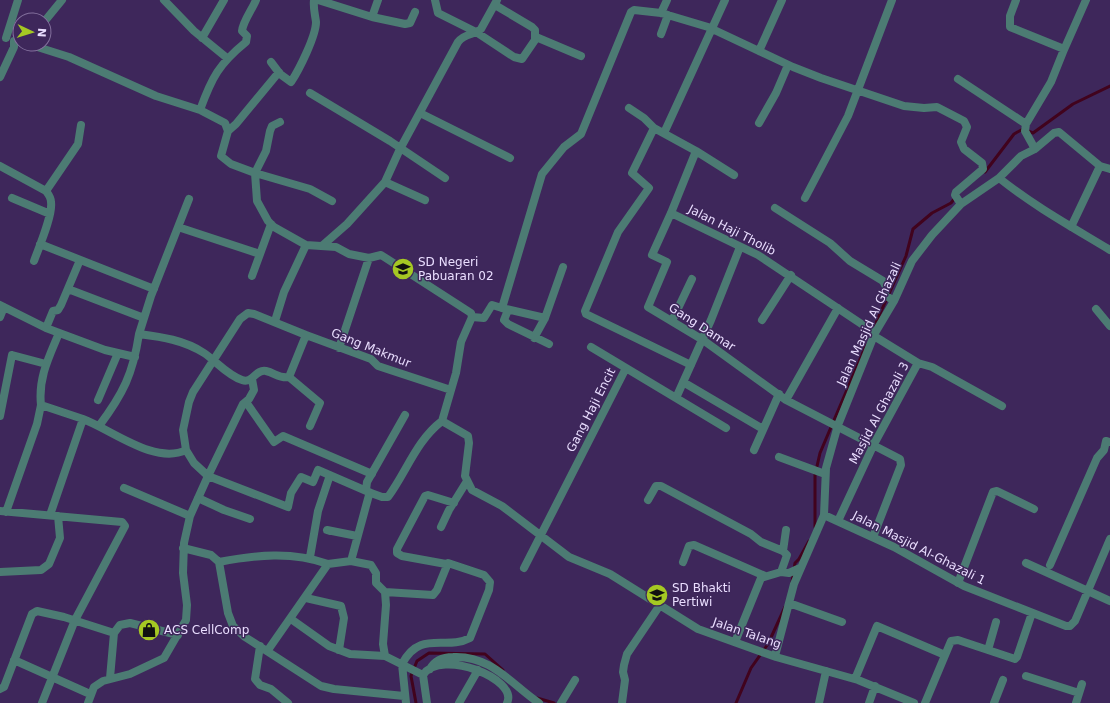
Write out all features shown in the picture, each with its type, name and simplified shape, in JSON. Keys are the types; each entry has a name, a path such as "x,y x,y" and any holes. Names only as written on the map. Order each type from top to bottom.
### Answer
{"street":[{"path":"3,38 18,0"},
{"path":"52,12 62,0"},
{"path":"164,0 181,19 227,58"},
{"path":"202,38 224,0"},
{"path":"200,110 210,84 227,58 246,42 247,36 242,31 242,27 252,12 256,0"},
{"path":"271,62 278,72 291,82 302,65 314,33 316,22 313,12 314,0"},
{"path":"318,0 372,17 405,24 410,23 415,12"},
{"path":"372,17 378,0"},
{"path":"323,245 352,220 385,182 400,149 458,42 464,35 476,32 481,29 496,3 532,26 535,30 536,37 522,59 519,59 476,32 438,13 435,0"},
{"path":"661,34 667,0"},
{"path":"664,133 710,28 725,0"},
{"path":"759,51 782,0"},
{"path":"805,198 841,130 859,91 892,0"},
{"path":"1016,0 1010,16 1010,27 1064,49"},
{"path":"1026,127 1051,82 1086,0"},
{"path":"549,344 534,338 505,322 505,309 542,174 564,147 581,134 631,12 634,10 664,14 710,28 788,65 904,106 924,108 937,107 967,123 961,142 964,149 982,162 983,169 959,189 958,199"},
{"path":"536,37 581,56"},
{"path":"0,77 12,51"},
{"path":"52,51 69,57 164,100 200,110 225,123 228,131"},
{"path":"759,123 776,93 788,65"},
{"path":"278,72 236,124 228,131 221,156 231,164 255,173 310,188 332,201"},
{"path":"958,79 1026,127 1035,148"},
{"path":"310,93 390,141 445,178"},
{"path":"629,108 644,118 654,128 696,150 734,175"},
{"path":"420,113 510,158"},
{"path":"280,122 272,126 266,151 255,173 257,201 271,224 306,245 336,247 349,254 369,258 381,255 454,300 471,313 472,317"},
{"path":"46,191 78,144 81,125"},
{"path":"654,128 632,173 649,188 618,232 585,311 586,314 691,365"},
{"name":"Jalan Masjid Al Ghazali","path":"824,515 819,472 834,424 873,332 890,298 912,261 958,199 999,178 1021,156 1035,148 1054,133 1059,132 1100,166"},
{"name":"Jalan Haji Tholib","path":"696,150 671,213 758,255 873,332"},
{"path":"0,166 46,191 52,204 34,261"},
{"path":"1071,227 1100,166 1110,169"},
{"path":"999,178 1023,197 1110,250"},
{"path":"385,182 425,200"},
{"path":"12,198 50,214"},
{"path":"99,426 110,411 128,380 144,318 189,199"},
{"path":"775,208 830,243 850,261 883,281 890,298"},
{"name":"Gang Damar","path":"671,213 652,255 668,262 648,308 672,320 703,340 786,400 874,444 900,459 901,461 873,537"},
{"path":"252,276 271,224"},
{"path":"178,227 260,254"},
{"path":"40,244 154,289"},
{"path":"275,321 284,292 306,245"},
{"path":"676,398 703,340 740,247"},
{"path":"339,348 369,258"},
{"path":"46,328 53,311 58,310 61,305 80,260"},
{"path":"534,338 545,318 563,267"},
{"path":"762,320 790,275"},
{"path":"672,320 692,279"},
{"path":"68,289 144,318"},
{"path":"472,317 484,318 492,305 545,318"},
{"path":"0,317 2,306 59,333 118,353 135,357"},
{"path":"786,400 838,308"},
{"path":"1096,309 1110,326"},
{"name":"Gang Makmur","path":"214,361 240,319 244,315 254,314 275,321 339,348 371,359 378,366 451,390"},
{"path":"214,361 193,392 189,402 184,430 186,450 194,463 208,476 288,507 291,493 301,477 313,482 318,470 368,492 382,497 388,497 415,449 432,428 442,421 451,390 460,342 472,317"},
{"name":"Masjid Al Ghazali 3","path":"838,521 874,444 918,363 873,332"},
{"path":"42,703 74,620 125,526 122,522 3,512 37,424 41,404 41,381 46,364 59,333"},
{"path":"139,334 193,346 243,381 252,379 258,372 262,371 283,378 289,377 320,403 310,426"},
{"path":"289,377 306,335"},
{"path":"591,347 626,368"},
{"path":"98,400 118,353"},
{"path":"0,416 10,358 15,355 46,364"},
{"path":"918,363 932,367 1002,406"},
{"name":"Gang Haji Encit","path":"524,568 542,536 626,368 726,428"},
{"path":"88,703 90,694 94,687 103,681 130,674 160,660 167,654 178,634 187,615 183,573 183,548 190,516 208,476 246,402 254,390 252,379"},
{"path":"683,382 763,429"},
{"path":"754,450 779,394"},
{"path":"246,402 274,442 283,436 372,474"},
{"path":"41,404 83,419 143,448 171,454 186,450"},
{"path":"351,561 368,492 367,482 405,415"},
{"path":"0,572 41,570 49,564 60,538 54,516 83,419"},
{"path":"442,421 468,436 466,481 454,504 449,510 442,527"},
{"path":"1050,565 1097,458 1104,450 1106,441 1110,442"},
{"path":"779,457 819,472"},
{"path":"310,558 318,511 330,475"},
{"name":"Jalan Talang","path":"466,481 472,490 502,506 569,557 610,574 698,629 774,656 855,679 914,703"},
{"path":"648,500 656,486 661,486 751,534 761,542 783,551 787,555 792,570 789,603 774,656"},
{"path":"124,488 190,516"},
{"path":"958,583 994,492 997,491 1034,509"},
{"path":"183,548 211,555 219,562 231,622 245,637 268,650 321,686 334,690 405,700 403,665 407,654 417,647 427,643 468,640 473,632 489,590 490,582 484,575 450,562 446,564 402,556 398,553 397,549 425,496 428,495 454,504"},
{"path":"198,498 224,510 250,519"},
{"path":"736,643 759,582 765,576 792,570 824,515"},
{"name":"Jalan Masjid Al-Ghazali 1","path":"824,515 894,547 958,583 1032,613 1070,626 1075,621 1087,589 1110,538"},
{"path":"330,531 327,530 357,536"},
{"path":"783,551 786,530"},
{"path":"683,562 689,546 694,545 765,576"},
{"path":"219,562 268,555 310,558 328,564 351,561 371,565 376,573 376,583 385,592 386,606 383,644 385,656"},
{"path":"1026,563 1110,600"},
{"path":"268,650 306,598 328,564"},
{"path":"385,592 433,595 437,590 446,564"},
{"path":"306,598 341,606 344,618 339,650"},
{"path":"789,603 842,622"},
{"path":"622,703 625,680 623,672 627,654 660,605"},
{"path":"0,689 4,687 34,612 38,611 74,620 114,633"},
{"path":"925,703 951,641 956,639 1013,659 1016,658 1032,613"},
{"path":"291,619 329,646 350,654 385,656 420,674 427,703"},
{"path":"110,678 114,633 120,625 130,622 178,634"},
{"path":"988,650 996,622"},
{"path":"855,679 877,626 945,655"},
{"path":"260,646 255,680 260,685 271,689 288,703"},
{"path":"430,669 434,662 446,658 463,656 478,659 499,670 524,693 540,703"},
{"path":"14,660 90,694"},
{"path":"420,674 430,669 455,664 478,670 507,690 508,702"},
{"path":"459,703 478,670"},
{"path":"819,703 826,671"},
{"path":"1026,676 1079,693"},
{"path":"561,703 575,680"},
{"path":"994,703 1003,680"},
{"path":"1076,703 1082,684"},
{"path":"869,703 875,686"}],"waterway":[{"path":"985,172 1014,134 1023,129 1033,133 1073,104 1110,86"},
{"path":"874,327 906,256 913,229 932,213 951,203 955,198"},
{"path":"815,527 815,475 820,453 866,345"},
{"path":"792,582 795,563 799,559 809,541"},
{"path":"736,703 751,668 768,644 785,607"},
{"path":"416,703 411,676 417,661 429,653 485,654 503,670"},
{"path":"537,698 554,703"}],"place":[{"name":"SD Negeri Pabuaran 02","path":"403,269"},
{"name":"SD Bhakti Pertiwi","path":"657,595"},
{"name":"ACS CellComp","path":"149,630"}]}
